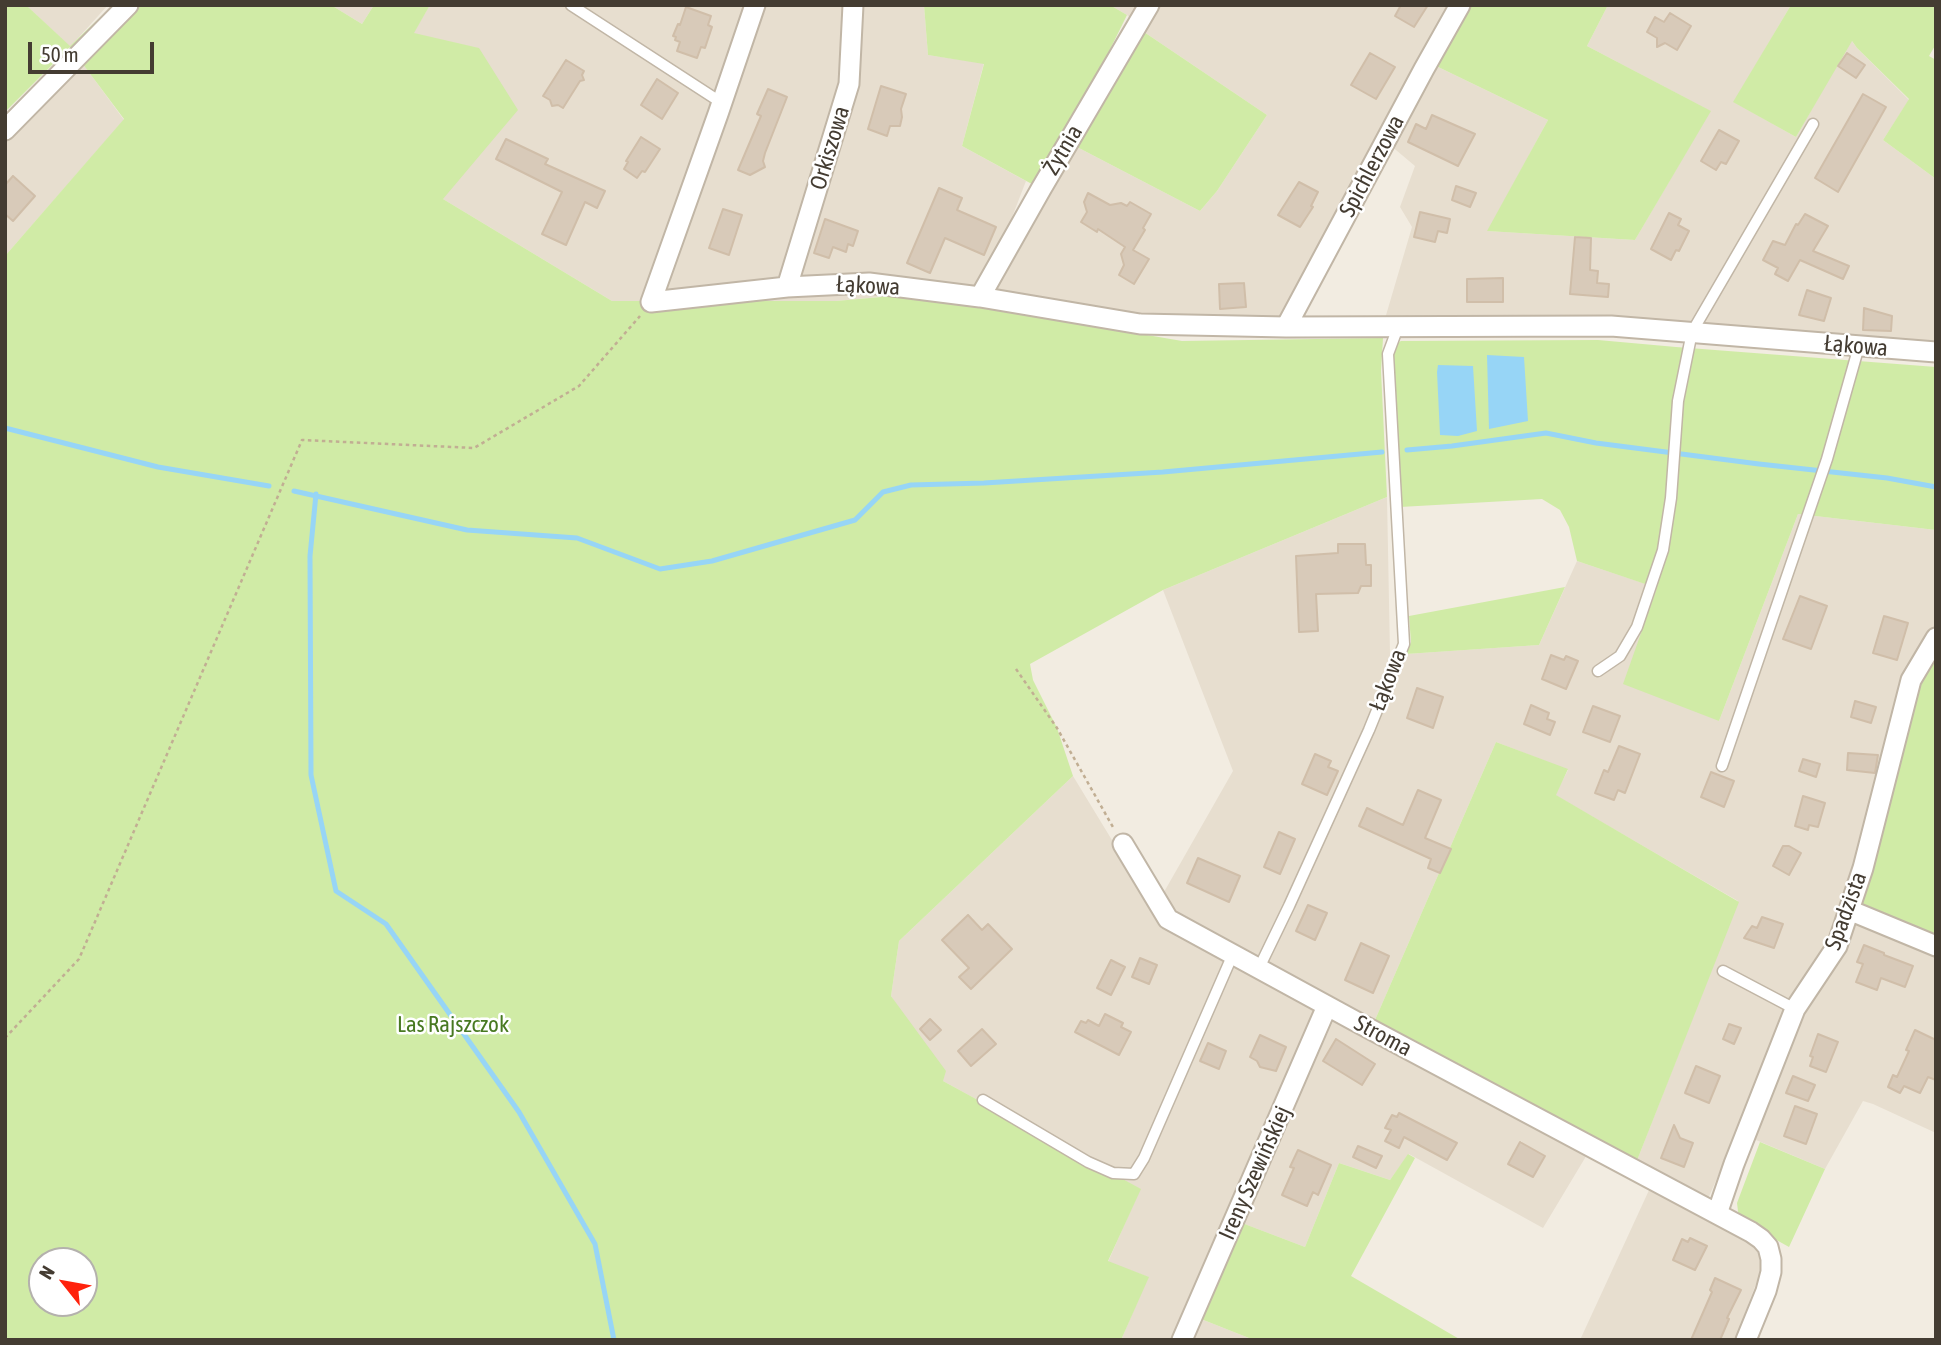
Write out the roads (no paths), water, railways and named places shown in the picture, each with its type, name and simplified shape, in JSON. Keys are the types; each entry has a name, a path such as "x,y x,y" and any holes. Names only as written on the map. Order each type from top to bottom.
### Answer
{"street":[{"path":"5,130 128,5"},
{"path":"722,103 755,5"},
{"name":"Orkiszowa","path":"787,287 849,84 853,5"},
{"name":"Żytnia","path":"980,297 1149,5"},
{"name":"Spichlerzowa","path":"1286,327 1460,5"},
{"name":"Łąkowa","path":"722,103 651,302 787,287 869,283 980,297 1140,324 1286,327 1611,326 1936,352"},
{"name":"Spadzista","path":"1717,1214 1734,1164 1796,1009 1838,946 1863,868 1911,680 1936,638"},
{"name":"Stroma","path":"1123,844 1168,919 1761,1239 1768,1247 1771,1272 1746,1340"},
{"path":"1849,910 1936,946"},
{"name":"Ireny Szewińskiej","path":"1182,1340 1327,1006"}],"lane":[{"path":"571,5 722,103"},
{"path":"1598,671 1620,656 1637,627 1663,550 1671,498 1678,401 1692,332 1813,124"},
{"name":"Łąkowa","path":"1259,968 1363,742 1404,644 1388,354 1398,327"},
{"path":"1723,766 1827,459 1859,346"},
{"path":"983,1100 1088,1162 1113,1173 1134,1174 1144,1158 1233,954"},
{"path":"1723,971 1796,1009"}],"water":[{"path":"1487,355 1524,357 1528,421 1489,429"},
{"path":"1438,365 1473,366 1477,431 1458,436 1440,435"}],"waterway":[{"path":"5,428 158,467 269,486"},
{"path":"1407,450 1546,433 1596,443 1887,478 1936,487"},
{"path":"294,491 467,530 577,538 660,569 712,561 855,520 883,492 911,485 1163,472 1382,452"},
{"path":"316,494 310,556 311,775 336,891 386,924 519,1112 595,1244 614,1340"}],"park label":[{"name":"Las Rajszczok","path":"453,1025"}]}
